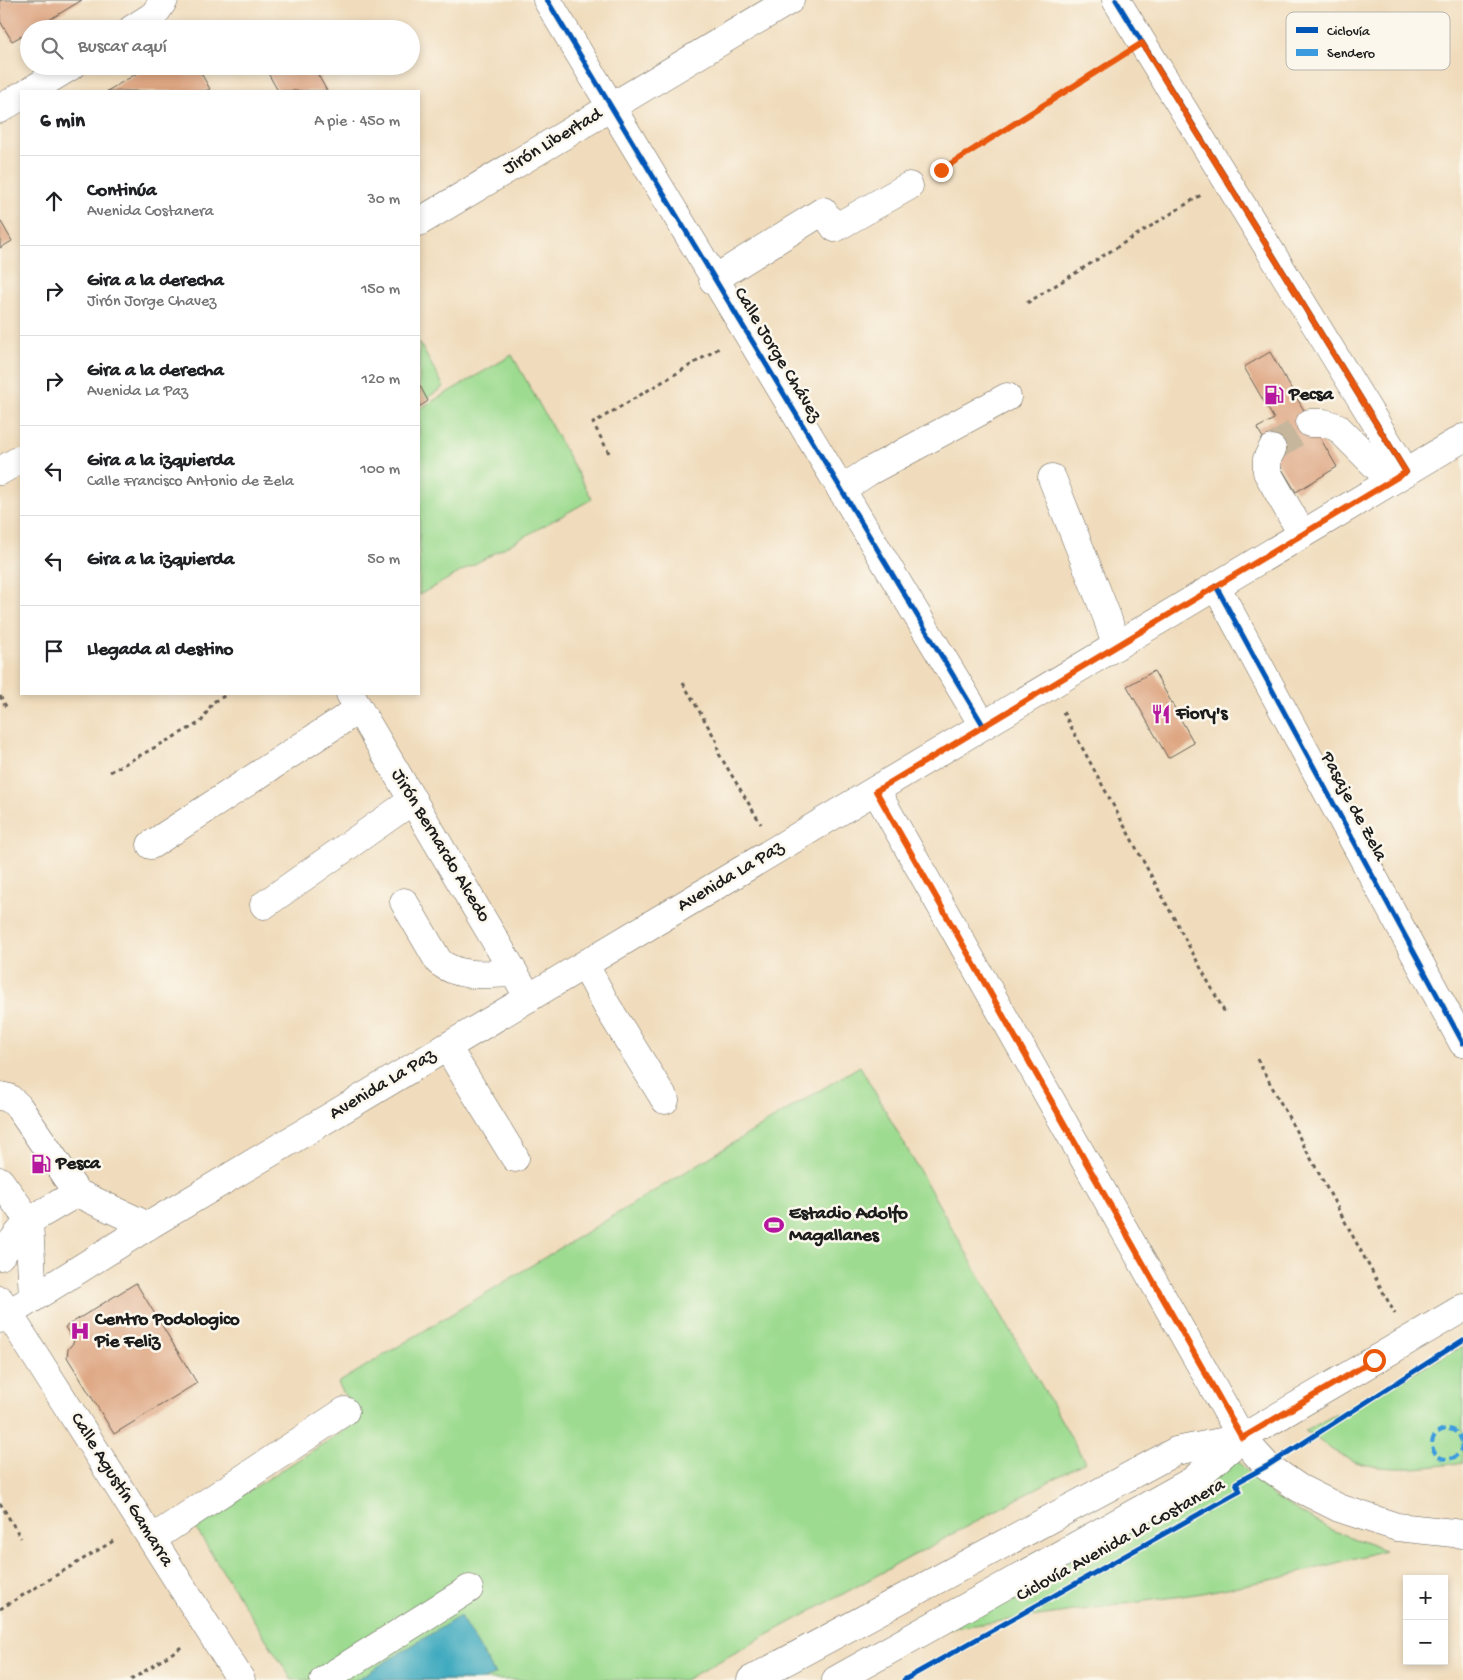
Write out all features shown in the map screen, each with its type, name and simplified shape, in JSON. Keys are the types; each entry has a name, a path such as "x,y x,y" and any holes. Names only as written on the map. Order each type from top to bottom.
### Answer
{"main road":[{"path":"146,20 154,15 164,0"},
{"name":"Calle Jorge Chávez","path":"546,0 713,280 983,725"},
{"name":"Jirón Libertad","path":"420,221 790,0"},
{"path":"1116,0 1367,409 1399,476"},
{"path":"32,90 56,75"},
{"path":"0,109 20,97"},
{"path":"713,280 823,211 835,228 909,186"},
{"path":"841,490 868,472 1007,397"},
{"path":"1337,427 1367,409"},
{"path":"1310,423 1324,423 1337,427 1399,476"},
{"name":"Avenida La Paz","path":"3,1311 32,1298 148,1226 1463,438"},
{"path":"1272,449 1268,459 1267,472 1302,534"},
{"path":"0,471 20,460"},
{"path":"1052,478 1107,617 1116,646"},
{"name":"Pasaje de Zela","path":"1216,586 1463,1043"},
{"path":"151,845 354,701"},
{"name":"Jirón Bernardo Alcedo","path":"354,701 529,998"},
{"path":"876,791 1242,1438 1267,1466 1300,1488 1339,1508 1397,1527 1463,1534"},
{"path":"264,905 413,800"},
{"path":"404,902 439,962 446,968 474,975 514,972"},
{"path":"585,964 607,1006 665,1100"},
{"path":"447,1047 515,1158"},
{"path":"0,1096 9,1098 18,1106 77,1193 148,1226"},
{"path":"0,1181 29,1221 32,1298"},
{"path":"0,1256 29,1221 77,1193"},
{"path":"836,1680 1192,1481 1242,1438 1463,1308"},
{"name":"Calle Agustín Gamarra","path":"3,1311 242,1680"},
{"path":"147,1531 345,1411"},
{"path":"751,1680 1176,1451 1242,1438"},
{"path":"324,1680 469,1589"}],"path":[{"path":"941,170 1142,43"},
{"path":"1028,303 1227,180"},
{"path":"609,453 594,423 746,332"},
{"path":"683,683 716,740 719,754 776,850"},
{"path":"1049,686 1225,1013"},
{"path":"110,772 201,722 213,702 226,695"},
{"path":"0,696 8,710"},
{"path":"1257,1060 1409,1340"},
{"path":"0,1503 21,1538"},
{"path":"0,1609 147,1531"},
{"path":"131,1680 210,1630"}],"green space":[{"path":"420,344 444,387 420,402"},
{"path":"512,355 592,499 420,594 420,408"},
{"name":"Estadio Adolfo Magallanes","path":"860,1066 1085,1462 685,1680 292,1680 194,1526 359,1421 338,1383"},
{"path":"1463,1346 1463,1462 1407,1468 1377,1467 1351,1460 1339,1454 1305,1431"},
{"path":"1236,1460 1276,1498 1329,1529 1385,1550 1280,1578 1196,1594 938,1630"}],"water":[{"path":"460,1616 495,1674 484,1680 356,1680"}],"building":[{"path":"0,0 82,0 49,20 20,20 20,37 12,41 0,21"},
{"path":"135,75 202,75 210,89 208,90 109,90"},
{"path":"269,75 318,75 326,90 277,90"},
{"path":"0,220 12,241 0,248"},
{"path":"1270,352 1337,467 1296,492 1257,428 1274,419 1244,367"},
{"path":"420,386 428,401 420,406"},
{"name":"Fiory's","path":"1154,671 1194,743 1168,758 1127,686"},
{"path":"136,1283 197,1383 114,1434 67,1357 68,1349 74,1342 65,1327"}],"tunnel":[{"path":"1272,449 1310,423"}],"marked path":[{"path":"1447,1429 1453,1430 1461,1438 1462,1444 1461,1450 1453,1458 1447,1459 1441,1458 1433,1450 1432,1444 1433,1438 1441,1430 1447,1429"}],"cycle path":[{"path":"547,0 983,725"},
{"path":"1116,0 1406,472"},
{"path":"1216,586 1463,1043"},
{"name":"Ciclovía Avenida La Costanera","path":"904,1680 1240,1491 1236,1483 1267,1466 1463,1340"}],"place":[{"name":"Pecsa","path":"1274,395"},
{"name":"Fiory's","path":"1161,714"},
{"name":"Pesca","path":"41,1164"},
{"name":"Estadio Adolfo Magallanes","path":"774,1225"},
{"name":"Centro Podologico Pie Feliz","path":"80,1331"}],"route":[{"path":"941,170 1142,43 1406,472 876,791 1242,1438 1374,1360"}]}
